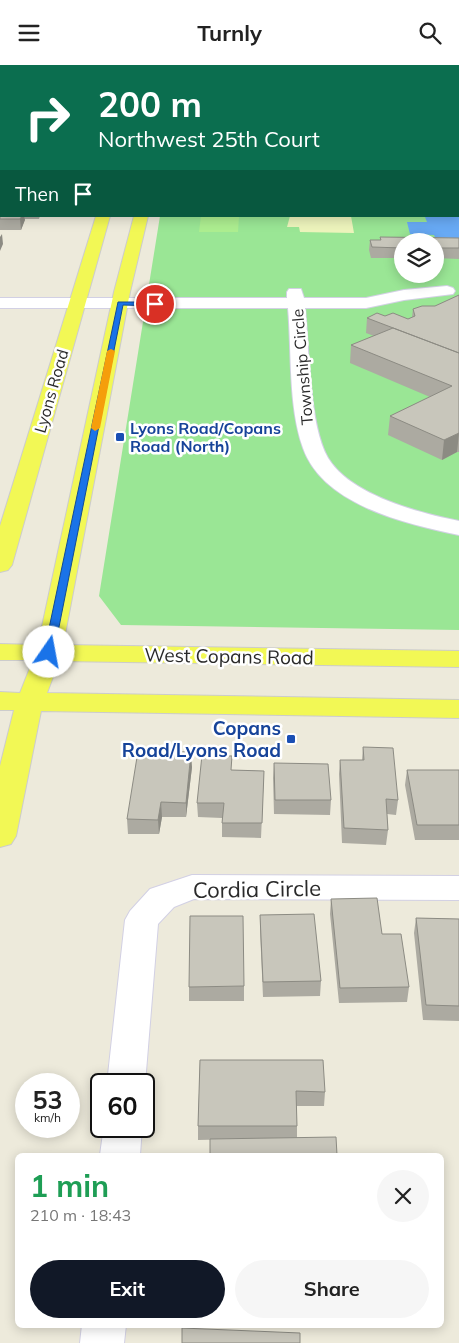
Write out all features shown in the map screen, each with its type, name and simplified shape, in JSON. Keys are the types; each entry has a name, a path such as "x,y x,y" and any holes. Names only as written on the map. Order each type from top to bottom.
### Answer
{"main road":[{"name":"Lyons Road","path":"0,565 103,217"},
{"path":"0,836 22,731 30,701 49,652 121,298 140,217"},
{"name":"West Copans Road","path":"0,651 459,659"},
{"path":"0,701 459,709"}],"street":[{"path":"453,294 444,287 446,283 459,279"},
{"path":"0,292 78,298"},
{"path":"0,303 78,298 295,298 366,303 404,295 453,294"},
{"name":"Township Circle","path":"295,298 305,415 308,436 318,459 335,478 360,495 399,513 459,528"},
{"name":"Cordia Circle","path":"127,1073 142,920 162,898 192,887 459,888"},
{"path":"120,1153 121,1138"},
{"path":"102,1343 104,1328"}],"green space":[{"path":"160,217 459,217 459,630 121,625 99,596"},
{"path":"201,217 239,217 238,232 199,232"}],"sand":[{"path":"290,217 351,217 354,233 300,232 299,227 287,227"}],"water":[{"path":"425,217 459,217 459,239 444,239 444,233 410,233 407,222 427,222"}],"building":[{"path":"0,217 21,217 20,219 0,219"},
{"path":"380,237 394,237 394,248 372,247 370,240 381,240"},
{"path":"444,238 459,238 459,248 444,248"},
{"path":"459,295 459,353 367,318 377,313 385,316 393,313 408,319 415,316 413,309 422,306 435,306"},
{"path":"393,328 459,353 459,433 444,440 390,416 452,386 351,345"},
{"path":"363,747 393,748 398,800 386,799 388,830 344,828 340,760 364,760"},
{"path":"138,751 191,752 186,803 161,802 158,820 127,819"},
{"path":"202,755 232,756 231,770 264,771 262,823 222,823 224,803 197,803"},
{"path":"274,763 328,764 331,800 275,800"},
{"path":"407,770 459,770 459,825 417,825"},
{"path":"377,898 382,934 401,934 409,987 340,988 331,899"},
{"path":"314,914 321,981 263,982 260,915"},
{"path":"190,916 243,916 244,986 189,987"},
{"path":"416,918 459,919 459,1006 426,1005"},
{"path":"200,1060 323,1060 325,1092 296,1091 297,1126 198,1126"},
{"path":"336,1137 337,1153 210,1153 210,1139"},
{"path":"182,1328 300,1333 300,1343 182,1343"}],"slow traffic":[{"path":"95,428 111,351"}],"place":[{"name":"Lyons Road/Copans Road (North)","path":"120,437"},
{"name":"Copans Road/Lyons Road","path":"291,739"}],"route":[{"path":"49,652 120,303 155,304"}]}
